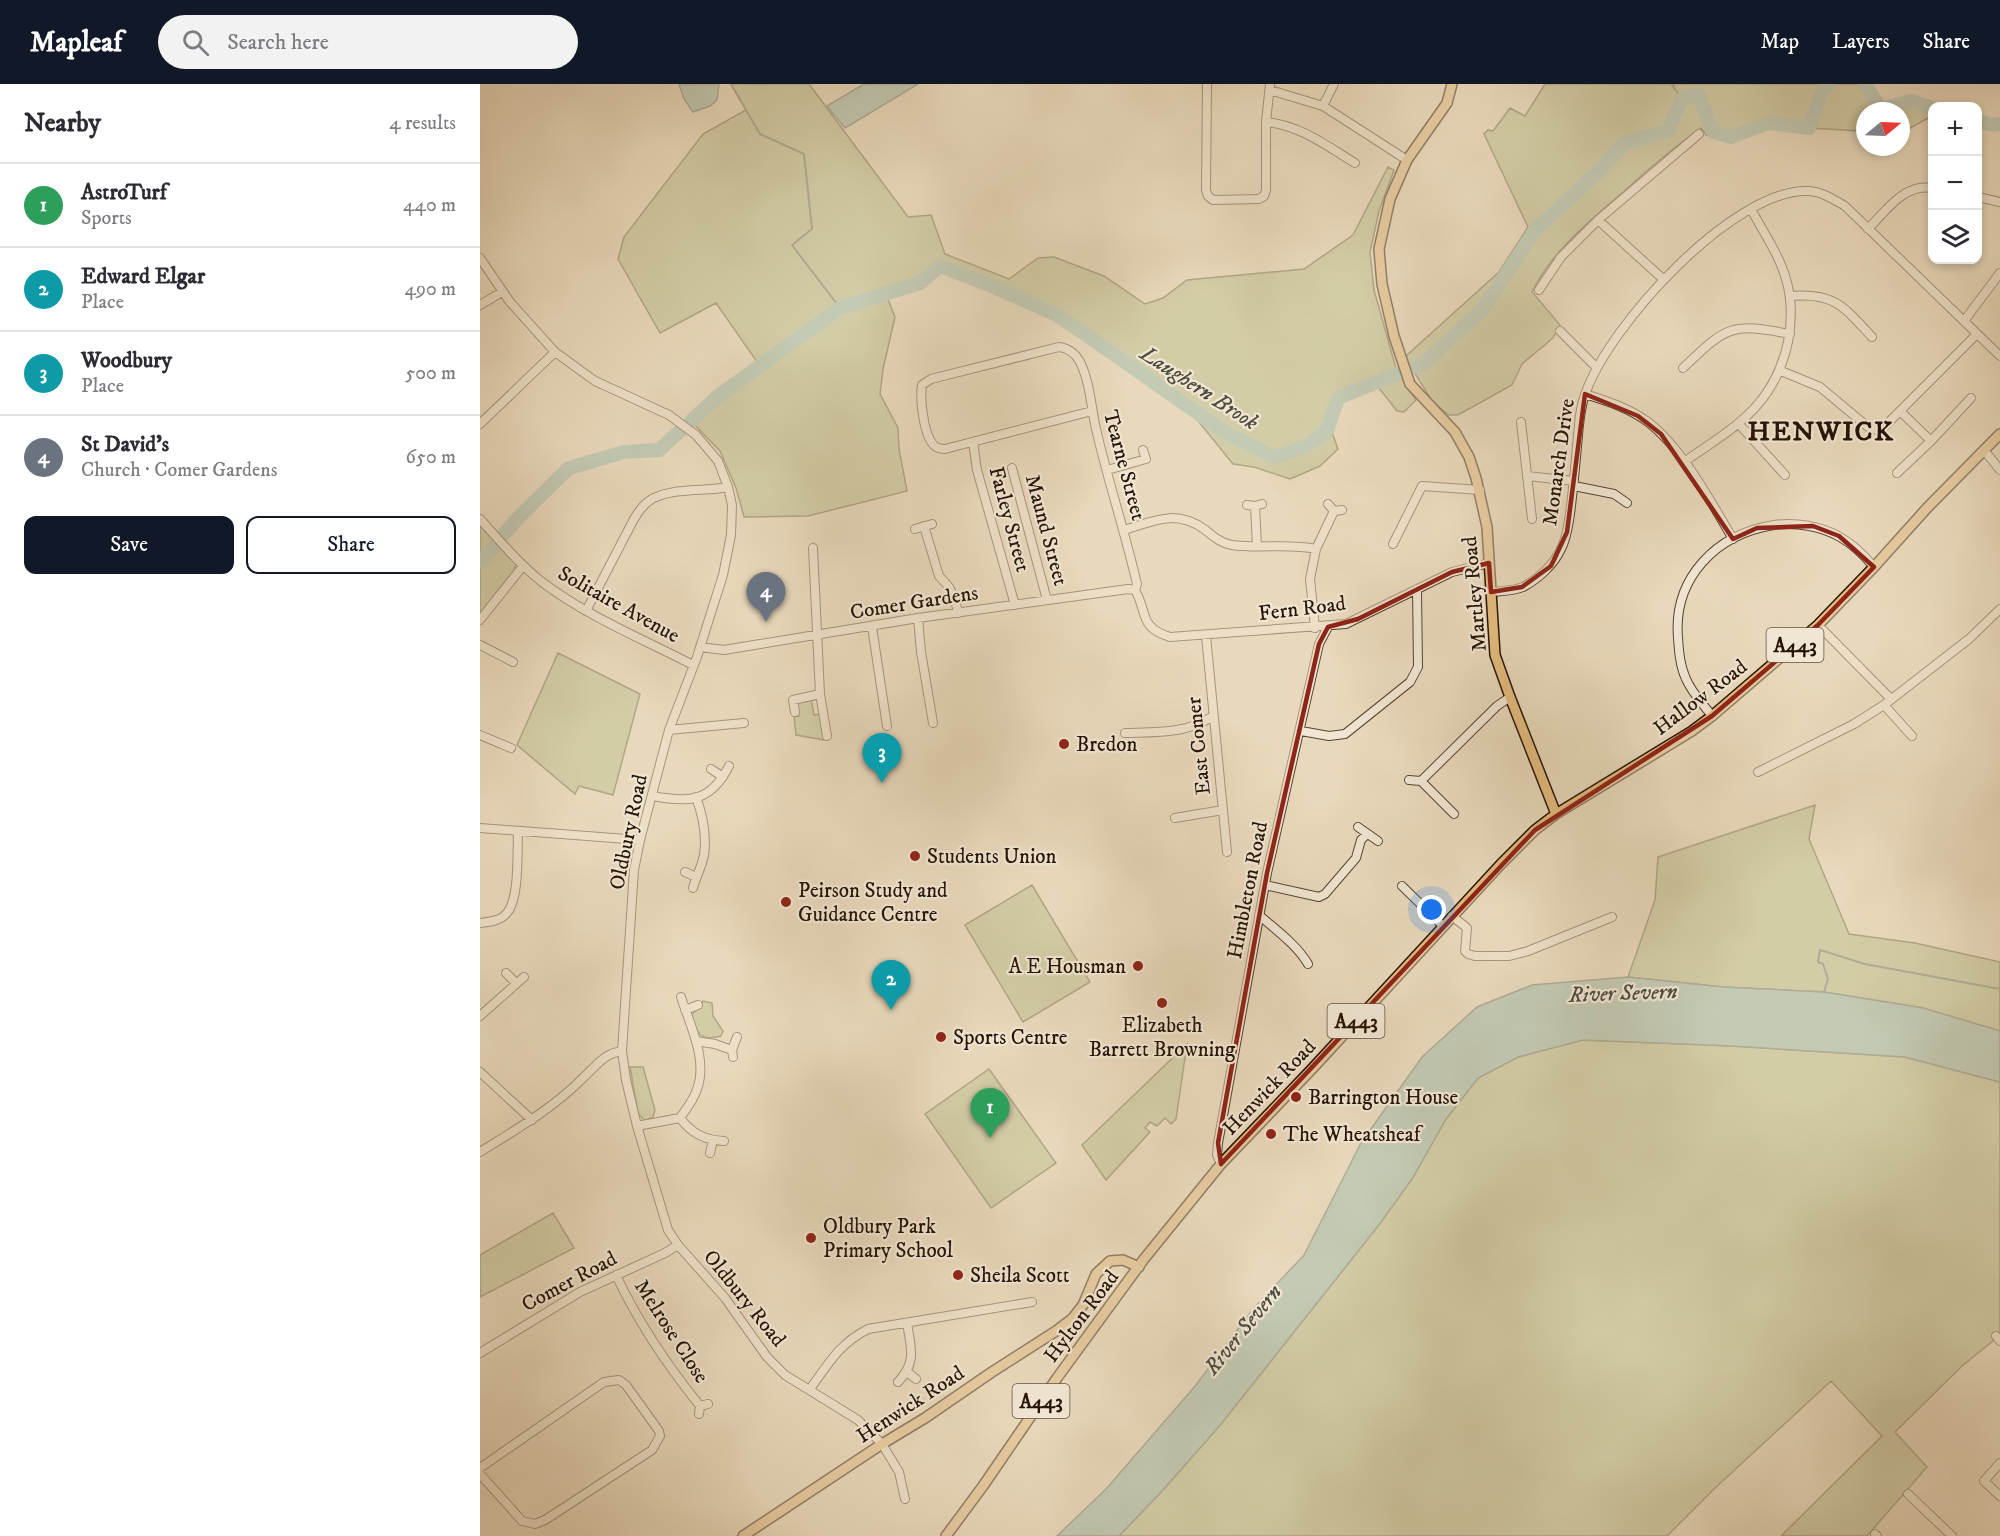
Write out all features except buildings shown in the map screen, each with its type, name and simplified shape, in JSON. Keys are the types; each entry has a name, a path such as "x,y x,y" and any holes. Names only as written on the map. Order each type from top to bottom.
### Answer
{"main road":[{"path":"1407,160 1440,116 1447,104 1452,84"},
{"name":"Martley Road","path":"1407,160 1390,199 1379,249 1382,284 1410,384 1455,432 1469,457 1480,490 1486,527 1495,655 1556,814"},
{"name":"Hallow Road","path":"1556,814 1692,731 1712,716 1818,625 1927,508 2000,434"},
{"name":"Henwick Road","path":"1162,1235 1221,1164 1452,916 1535,830 1556,814"},
{"name":"Hylton Road","path":"946,1536 1057,1378 1162,1235"},
{"name":"Henwick Road","path":"743,1536 925,1418 1073,1318 1083,1305 1096,1274 1110,1261 1123,1260 1139,1267"}],"street":[{"path":"1207,84 1206,190 1208,196 1213,200 1259,200 1264,196 1266,190 1266,122 1270,87 1323,106 1407,160"},
{"path":"1323,106 1334,84"},
{"path":"1266,122 1280,123 1300,130 1355,163"},
{"path":"1539,290 1561,257 1598,220 1699,134"},
{"path":"1868,229 1905,194 1923,187 1928,188"},
{"name":"Monarch Drive","path":"1491,592 1522,587 1551,566 1562,549 1567,532 1580,414 1585,394 1596,367 1616,336 1663,279 1707,240 1751,209 1778,196 1809,191 1826,195 1845,206 1997,353"},
{"path":"1982,198 2000,202"},
{"path":"1684,462 1739,424 1770,390 1781,371 1790,334 1790,296 1779,260 1751,209"},
{"path":"1598,220 1663,279"},
{"name":"Oldbury Road","path":"480,258 502,292 555,352 596,381 669,415 696,435 718,461 728,487 732,505 731,535 723,574 700,647 669,730 634,870 622,1051 626,1080 637,1126 668,1230 678,1245 724,1298 767,1357 785,1375 858,1420 882,1444 899,1472 905,1499"},
{"path":"1964,321 2000,273"},
{"path":"480,304 502,292"},
{"path":"1790,296 1824,296 1837,303 1872,337"},
{"path":"1683,368 1717,337 1735,329 1758,329 1790,334"},
{"path":"1560,331 1596,367"},
{"path":"1781,371 1820,387 1873,429 1882,428 1977,334"},
{"path":"1997,353 2000,342"},
{"name":"Tearne Street","path":"973,442 945,450 936,447 929,439 926,429 921,394 922,385 931,379 1059,347 1066,348 1079,358 1124,530 1137,584 1135,590"},
{"path":"480,424 555,352"},
{"path":"1585,394 1616,404 1649,423 1684,462 1733,539"},
{"path":"1897,473 1971,398"},
{"path":"973,442 1092,411"},
{"path":"1900,411 1931,441"},
{"path":"1521,422 1532,519"},
{"path":"1739,424 1785,475"},
{"name":"Farley Street","path":"973,442 976,470 1015,605"},
{"path":"1107,470 1146,459 1143,450"},
{"path":"1984,450 2000,470"},
{"name":"Maund Street","path":"1012,468 1047,600"},
{"path":"1527,476 1574,483 1614,494 1627,503"},
{"path":"1393,544 1422,486 1480,490"},
{"path":"586,611 634,519 650,500 678,492 728,487"},
{"path":"1255,505 1257,546"},
{"path":"1315,628 1310,579 1316,549 1335,508"},
{"path":"1124,530 1164,517 1185,519 1220,542 1231,545 1288,545 1316,549"},
{"name":"Solitaire Avenue","path":"480,519 523,566 543,583 586,611 693,665"},
{"path":"1712,716 1690,688 1679,651 1678,615 1685,589 1701,562 1733,539 1757,528 1787,523 1813,526 1839,536 1858,549 1874,567"},
{"path":"915,529 928,525 939,576 949,587 958,613"},
{"path":"1398,535 1407,538"},
{"path":"813,548 820,694 827,736"},
{"name":"Fern Road","path":"1135,590 1145,620 1158,633 1178,638 1315,628 1346,624 1452,572 1489,563"},
{"path":"480,620 523,566"},
{"name":"Comer Gardens","path":"700,647 724,650 918,618 1128,589 1135,590"},
{"path":"1300,730 1329,736 1345,734 1410,682 1418,667 1417,589"},
{"path":"1758,772 1854,724 1884,705 1969,639 2000,609"},
{"path":"918,618 921,652 935,711 933,723"},
{"path":"1818,625 1891,699"},
{"path":"872,627 887,726"},
{"name":"Himbleton Road","path":"1221,1164 1217,1155 1218,1143 1259,915 1319,644 1328,627"},
{"name":"East Comer","path":"1206,636 1227,852"},
{"path":"480,645 513,662"},
{"path":"795,712 793,700 820,694"},
{"path":"1409,780 1421,780 1497,706 1510,697"},
{"path":"1884,705 1912,736"},
{"path":"1125,734 1183,730 1213,716"},
{"path":"669,730 744,723"},
{"path":"480,735 510,748"},
{"path":"653,796 681,801 707,793 718,785 729,766"},
{"path":"711,769 723,777"},
{"path":"1421,780 1455,814"},
{"path":"693,888 704,857 705,842 703,817 696,797"},
{"path":"1175,818 1223,810"},
{"path":"1359,827 1378,841"},
{"path":"480,828 640,840"},
{"path":"480,923 495,921 506,915 511,907 515,893 518,831"},
{"path":"1265,885 1319,897 1325,894 1356,858 1361,840 1367,834"},
{"path":"685,872 696,877"},
{"path":"1402,886 1443,926"},
{"path":"1259,915 1290,942 1308,964"},
{"path":"1452,916 1467,928 1465,951 1475,956 1509,956 1528,951 1612,917"},
{"path":"506,973 516,983"},
{"path":"480,1016 524,977"},
{"path":"637,1126 680,1118 697,1091 700,1077 696,1041 681,997"},
{"path":"685,1010 698,1005"},
{"path":"696,1041 715,1044 733,1054 737,1037"},
{"path":"480,1152 532,1120 573,1089 610,1052 622,1051"},
{"path":"480,1072 532,1120"},
{"path":"680,1118 688,1129 704,1138 724,1141"},
{"path":"710,1153 712,1140"},
{"name":"Comer Road","path":"480,1353 580,1292 678,1245"},
{"name":"Melrose Close","path":"616,1275 669,1368 702,1408"},
{"path":"810,1389 839,1350 852,1338 868,1329 1032,1302"},
{"path":"898,1382 908,1372 912,1355 907,1323"},
{"path":"908,1372 916,1379"},
{"path":"480,1468 604,1382 619,1380 631,1392 659,1431 660,1436 652,1450 545,1520 535,1524 522,1521 480,1474"},
{"path":"2000,1463 1984,1481 2000,1496"},
{"path":"1908,1494 1952,1536"}],"highlighted area":[{"path":"1585,394 1638,416 1661,434 1733,539 1757,528 1813,526 1839,536 1874,567 1818,625 1712,716 1535,830 1221,1164 1218,1143 1267,873 1319,644 1328,627 1358,619 1452,572 1489,563 1491,592 1522,587 1551,566 1567,532"}],"green space":[{"path":"731,84 809,84 908,217 931,215 945,254 1009,279 1038,258 1054,257 1104,276 1145,304 1163,298 1187,280 1304,269 1353,235 1388,167 1394,170 1379,211 1370,252 1374,290 1397,372 1416,400 1404,412 1397,411 1375,383 1339,398 1329,424 1338,449 1320,466 1290,479 1254,467 1233,464 1186,406 1085,334 1055,314 940,266 920,283 886,294 895,317 883,369 880,394 898,428 899,449 907,491 808,516 744,517 736,488 720,451 691,421 717,397 760,366 716,303 660,333 618,259 624,237 703,134 746,110"},
{"path":"1545,84 1671,84 1675,89 1673,84 1865,84 1877,102 1856,102 1856,131 1769,123 1731,137 1706,135 1701,128 1680,143 1596,215 1560,251 1540,277 1532,292 1560,325 1553,338 1522,364 1512,385 1458,415 1449,415 1432,401 1405,357 1499,272 1528,227 1484,134 1488,130 1493,131 1510,108 1525,116"},
{"path":"1912,101 1928,107 1928,118 1910,128 1910,102 1908,102"},
{"path":"480,523 516,564 514,571 480,614"},
{"path":"558,653 640,694 613,795 579,786 575,794 517,745"},
{"path":"811,699 814,715 821,714 824,740 796,735 794,717 799,716 798,701"},
{"path":"1815,805 1809,839 1849,934 1915,943 2000,962 2000,1031 1923,1008 1824,992 1723,987 1628,977 1655,900 1658,857"},
{"path":"1032,885 1090,982 1023,1022 965,925"},
{"path":"703,1001 712,1003 713,1016 723,1031 721,1036 704,1037 695,1027 691,1015"},
{"path":"1583,1040 1732,1046 1905,1057 2000,1082 2000,1342 1994,1340 1961,1367 1895,1432 1927,1467 1867,1536 1781,1536 1882,1436 1831,1381 1714,1489 1667,1536 1119,1536 1221,1424 1378,1226 1412,1179 1446,1119 1478,1078 1518,1057"},
{"path":"1187,1044 1176,1119 1171,1124 1165,1118 1157,1126 1150,1122 1145,1128 1150,1132 1106,1180 1082,1145"},
{"path":"630,1067 643,1067 655,1110 653,1117 645,1121 638,1113"},
{"path":"989,1069 1056,1163 991,1208 925,1114"},
{"path":"553,1213 574,1248 480,1297 480,1255"}],"water":[{"path":"679,84 719,84 717,100 710,106 693,112 684,99"},
{"path":"864,84 918,84 845,128 827,106"},
{"name":"River Severn","path":"1628,977 1723,987 1824,992 1923,1008 2000,1031 2000,1082 1905,1057 1732,1046 1583,1040 1518,1057 1478,1078 1446,1119 1412,1179 1378,1226 1221,1424 1119,1536 1057,1536 1107,1488 1196,1385 1253,1309 1304,1255 1361,1143 1422,1057 1477,1007 1532,985"}],"waterway":[{"path":"731,84 760,134 804,154 812,229 792,245 840,308"},
{"path":"1671,84 1682,99"},
{"name":"Laughern Brook","path":"691,421 717,397 840,308 920,283 940,266 1055,314 1226,433 1275,457 1306,446 1327,431 1338,398 1424,363 1483,309 1535,230 1599,171 1625,143 1668,131 1682,99 1698,94 1713,132 1731,137 1769,123 1809,128 1822,91 1828,84"},
{"name":"Laughern Brook","path":"1865,84 1881,109 1912,101 1928,107"},
{"name":"Laughern Brook","path":"1982,122 1992,125 2000,124"},
{"name":"Laughern Brook","path":"503,535 569,468 624,452 659,450 681,430"},
{"name":"Laughern Brook","path":"480,562 496,545"},
{"path":"1824,992 1828,979 1823,964 1818,962 1820,950 1865,964 2000,989"}],"place":[{"name":"St David's","path":"766,622"},
{"name":"Bredon","path":"1064,744"},
{"name":"Woodbury","path":"882,783"},
{"name":"Students Union","path":"915,856"},
{"name":"Peirson Study and Guidance Centre","path":"786,902"},
{"name":"A E Housman","path":"1138,966"},
{"name":"Elizabeth Barrett Browning","path":"1162,1003"},
{"name":"Edward Elgar","path":"891,1010"},
{"name":"Sports Centre","path":"941,1037"},
{"name":"Barrington House","path":"1296,1097"},
{"name":"The Wheatsheaf","path":"1271,1134"},
{"name":"AstroTurf","path":"990,1138"},
{"name":"Oldbury Park Primary School","path":"811,1238"},
{"name":"Sheila Scott","path":"958,1275"}],"district":[{"name":"HENWICK","path":"1821,431"}]}
